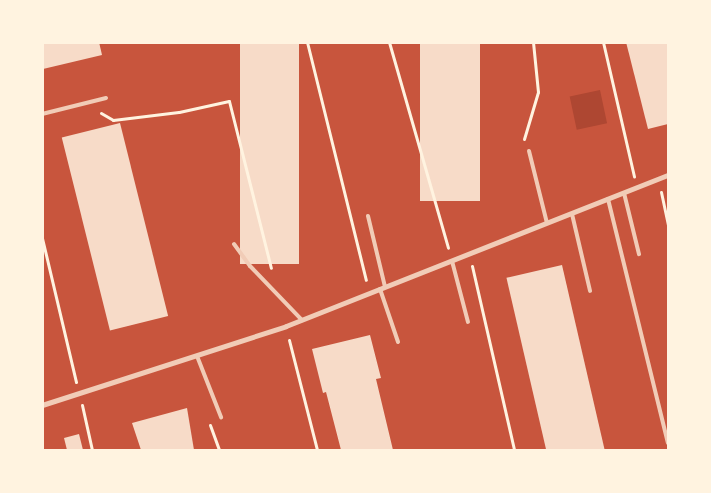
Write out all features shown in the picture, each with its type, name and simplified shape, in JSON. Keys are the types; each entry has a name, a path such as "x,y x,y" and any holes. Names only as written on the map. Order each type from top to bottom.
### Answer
{"street":[{"path":"42,405 79,395 286,326 668,175"}],"lane":[{"path":"42,114 106,98"},
{"path":"529,151 547,223"},
{"path":"624,193 639,254"},
{"path":"608,199 668,443"},
{"path":"572,214 590,291"},
{"path":"368,216 383,288 398,342"},
{"path":"234,244 250,266 302,320"},
{"path":"452,261 468,322"},
{"path":"197,356 221,417"}],"path":[{"path":"307,42 369,293"},
{"path":"389,42 452,261"},
{"path":"603,42 637,188"},
{"path":"98,111 113,120 179,112 229,101 278,294"},
{"path":"658,179 668,225"},
{"path":"42,238 92,450"},
{"path":"470,254 514,450"},
{"path":"286,326 317,450"}],"shaded area":[{"path":"600,90 607,123 577,130 570,96"}],"building":[{"path":"42,42 99,42 102,55 43,69"},
{"path":"240,42 299,42 299,264 240,264"},
{"path":"420,42 480,42 480,201 420,201"},
{"path":"626,42 668,42 668,124 648,129"},
{"path":"120,123 168,316 110,331 62,138"},
{"path":"562,265 605,450 546,450 506,278"},
{"path":"370,335 381,378 376,379 393,450 341,450 326,392 323,393 312,349"},
{"path":"187,408 194,450 141,450 132,423"},
{"path":"79,434 83,450 67,450 64,438"}]}
